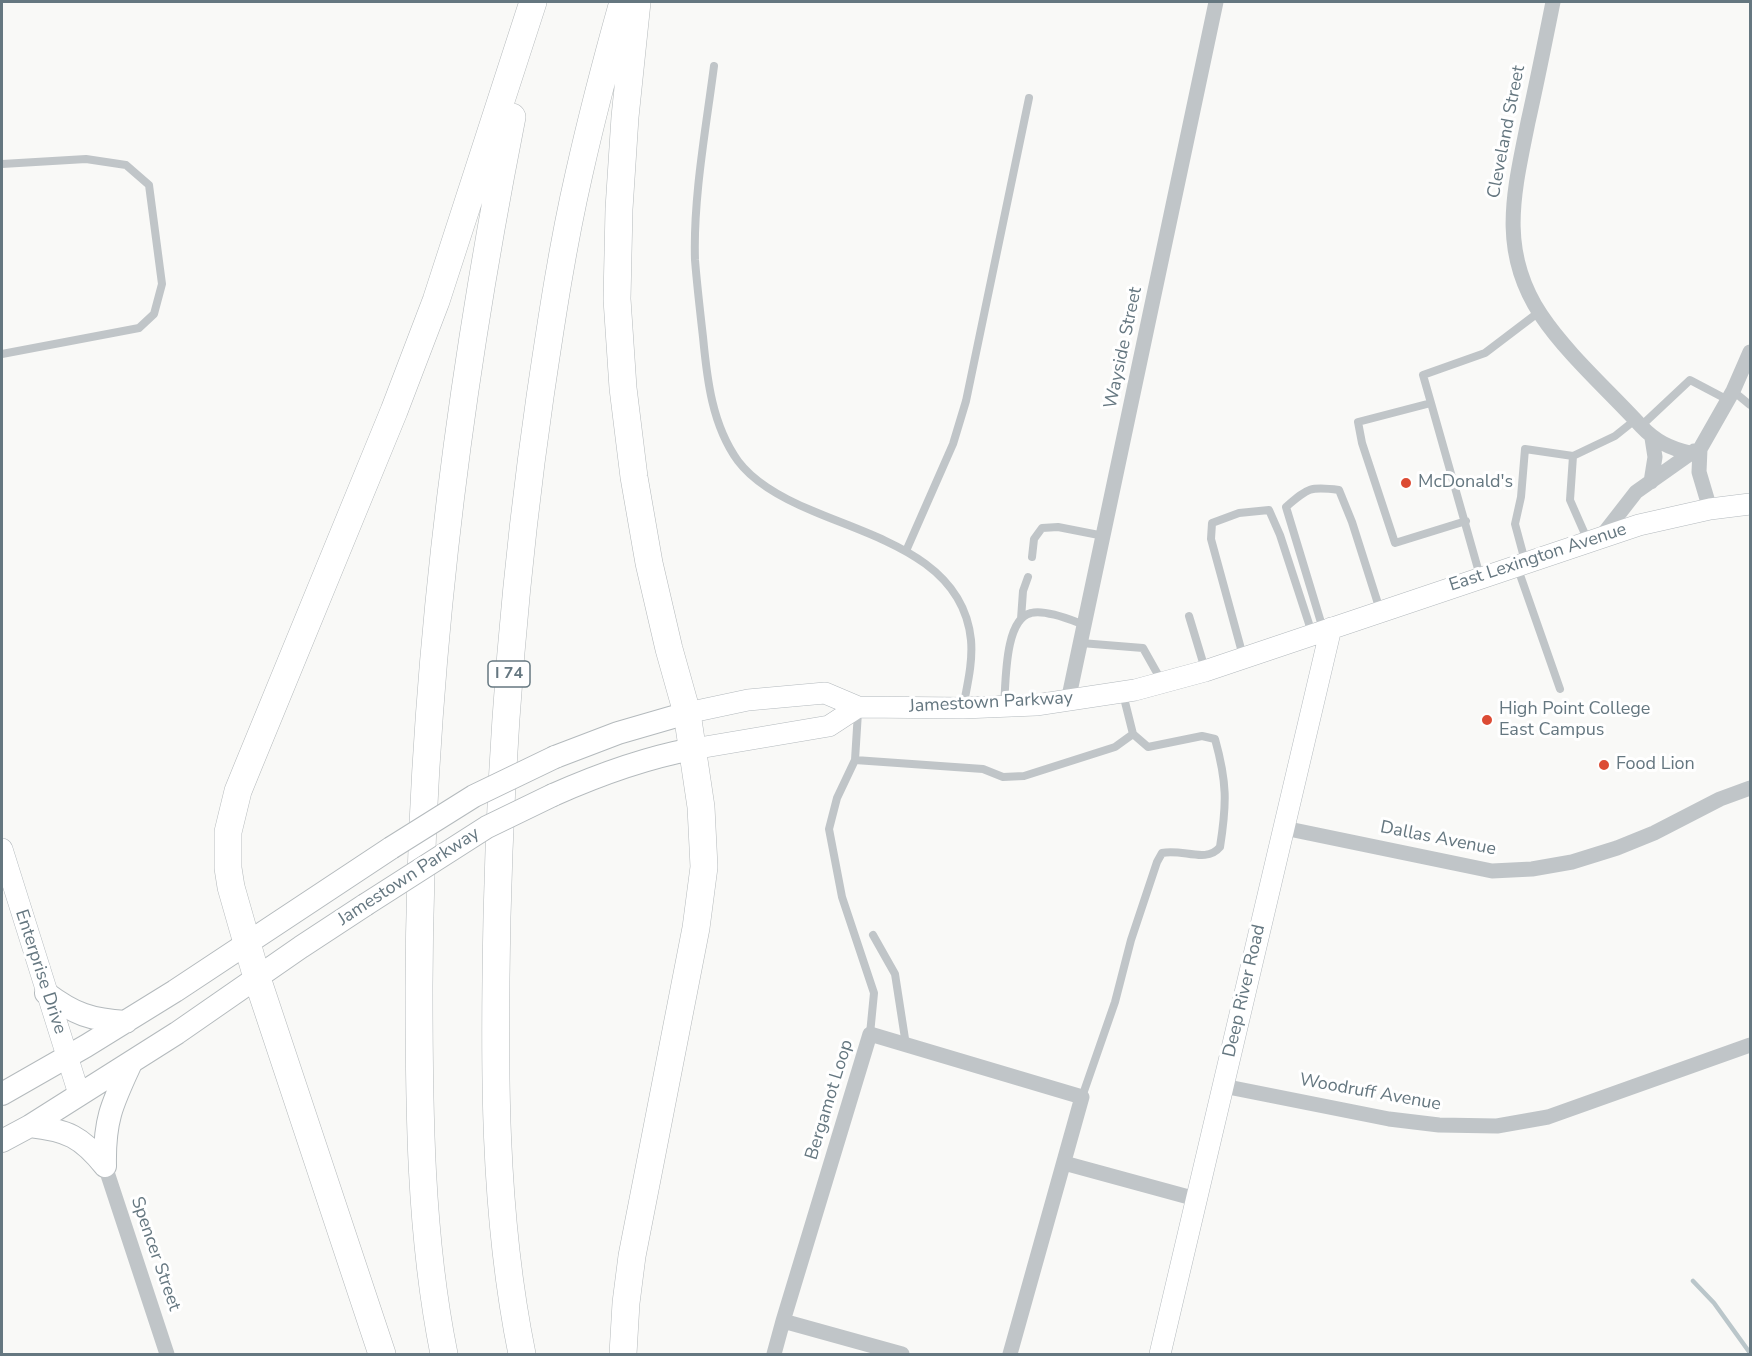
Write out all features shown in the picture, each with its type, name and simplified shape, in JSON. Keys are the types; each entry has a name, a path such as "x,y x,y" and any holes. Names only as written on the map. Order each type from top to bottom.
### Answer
{"highway":[{"path":"382,1354 257,978 236,907 228,868 228,832 235,802 436,301 534,2"},
{"path":"444,1354 427,1228 419,1050 422,871 431,693 447,515 471,339 534,2"},
{"name":"I 74","path":"522,1354 503,1222 496,1049 498,874 508,687 523,524 552,318 578,177 623,2"},
{"path":"623,1354 632,1256 701,896 703,837 687,713 658,606 643,531 628,433 620,354 617,299 618,209 637,2"}],"main road":[{"name":"East Lexington Avenue","path":"1322,631 1639,525 1710,509 1750,504"},
{"name":"Jamestown Parkway","path":"2,1094 126,1022 474,795 555,757 618,733 687,713 748,700 825,693 858,707 1004,707 1068,701 1163,684 1322,631"},
{"name":"Deep River Road","path":"1160,1354 1284,828 1322,631"},
{"name":"Jamestown Parkway","path":"2,1141 131,1063 365,905 488,827 553,795 628,766 666,754 829,726 858,707"},
{"name":"Enterprise Drive","path":"2,856 79,1094"},
{"path":"46,993 76,1013 104,1020 126,1022"},
{"path":"105,1167 104,1144 109,1115 131,1063"},
{"path":"30,1126 50,1128 72,1135 91,1149 105,1167"}],"street":[{"name":"Wayside Street","path":"1068,701 1216,2"},
{"name":"Cleveland Street","path":"1553,2 1513,195 1515,255 1525,287 1539,312 1560,339 1652,438 1667,446 1695,451"},
{"path":"1595,539 1636,492 1695,451 1730,396 1750,352"},
{"path":"1651,482 1655,457 1652,438"},
{"path":"1695,451 1710,509"},
{"name":"Dallas Avenue","path":"1284,828 1492,871 1532,869 1572,862 1617,848 1654,833 1720,799 1750,788"},
{"name":"Bergamot Loop","path":"774,1354 870,1034 1082,1097"},
{"name":"Woodruff Avenue","path":"1223,1086 1389,1119 1439,1125 1497,1126 1548,1117 1750,1045"},
{"path":"1010,1354 1082,1097"},
{"path":"1064,1163 1196,1199"},
{"name":"Spencer Street","path":"105,1167 167,1354"},
{"path":"783,1321 902,1354"}],"lane":[{"path":"714,66 698,200 695,259 707,384 723,433 739,462 761,483 788,501 906,551 930,566 951,587 966,614 971,641 970,669 963,708"},
{"path":"906,551 953,444 966,401 1029,98"},
{"path":"2,164 86,159 126,165 149,185 162,284 154,314 139,328 2,354"},
{"path":"1480,577 1423,375 1485,353 1539,312"},
{"path":"1560,689 1521,564 1515,524 1521,497 1526,449 1574,456 1638,423 1690,380 1750,405"},
{"path":"1431,403 1358,422 1362,442 1395,543 1466,521"},
{"path":"1574,456 1570,500 1595,539"},
{"path":"1322,631 1286,507 1307,489 1339,490 1352,522 1380,611"},
{"path":"1243,656 1211,539 1212,523 1239,513 1269,510 1322,631"},
{"path":"1032,557 1034,539 1042,528 1058,527 1104,536"},
{"path":"1021,619 1023,591 1028,577"},
{"path":"1004,707 1007,662 1017,622 1032,612 1085,625"},
{"path":"1189,616 1205,671"},
{"path":"1081,643 1143,648 1163,684"},
{"path":"1082,1097 1115,1002 1131,940 1157,862 1162,853 1171,851 1209,856 1216,852 1220,847 1226,809 1224,770 1215,739 1202,736 1149,747 1133,734 1123,692"},
{"path":"858,707 855,760 837,798 829,829 842,897 874,993 870,1034"},
{"path":"855,760 983,769 1003,777 1024,776 1115,747 1133,734"},
{"path":"873,935 896,974 906,1045"}],"waterway":[{"path":"1693,1281 1714,1303 1750,1353"}],"place":[{"name":"McDonald's","path":"1406,483"},
{"name":"High Point College East Campus","path":"1487,720"},
{"name":"Food Lion","path":"1604,765"}]}
